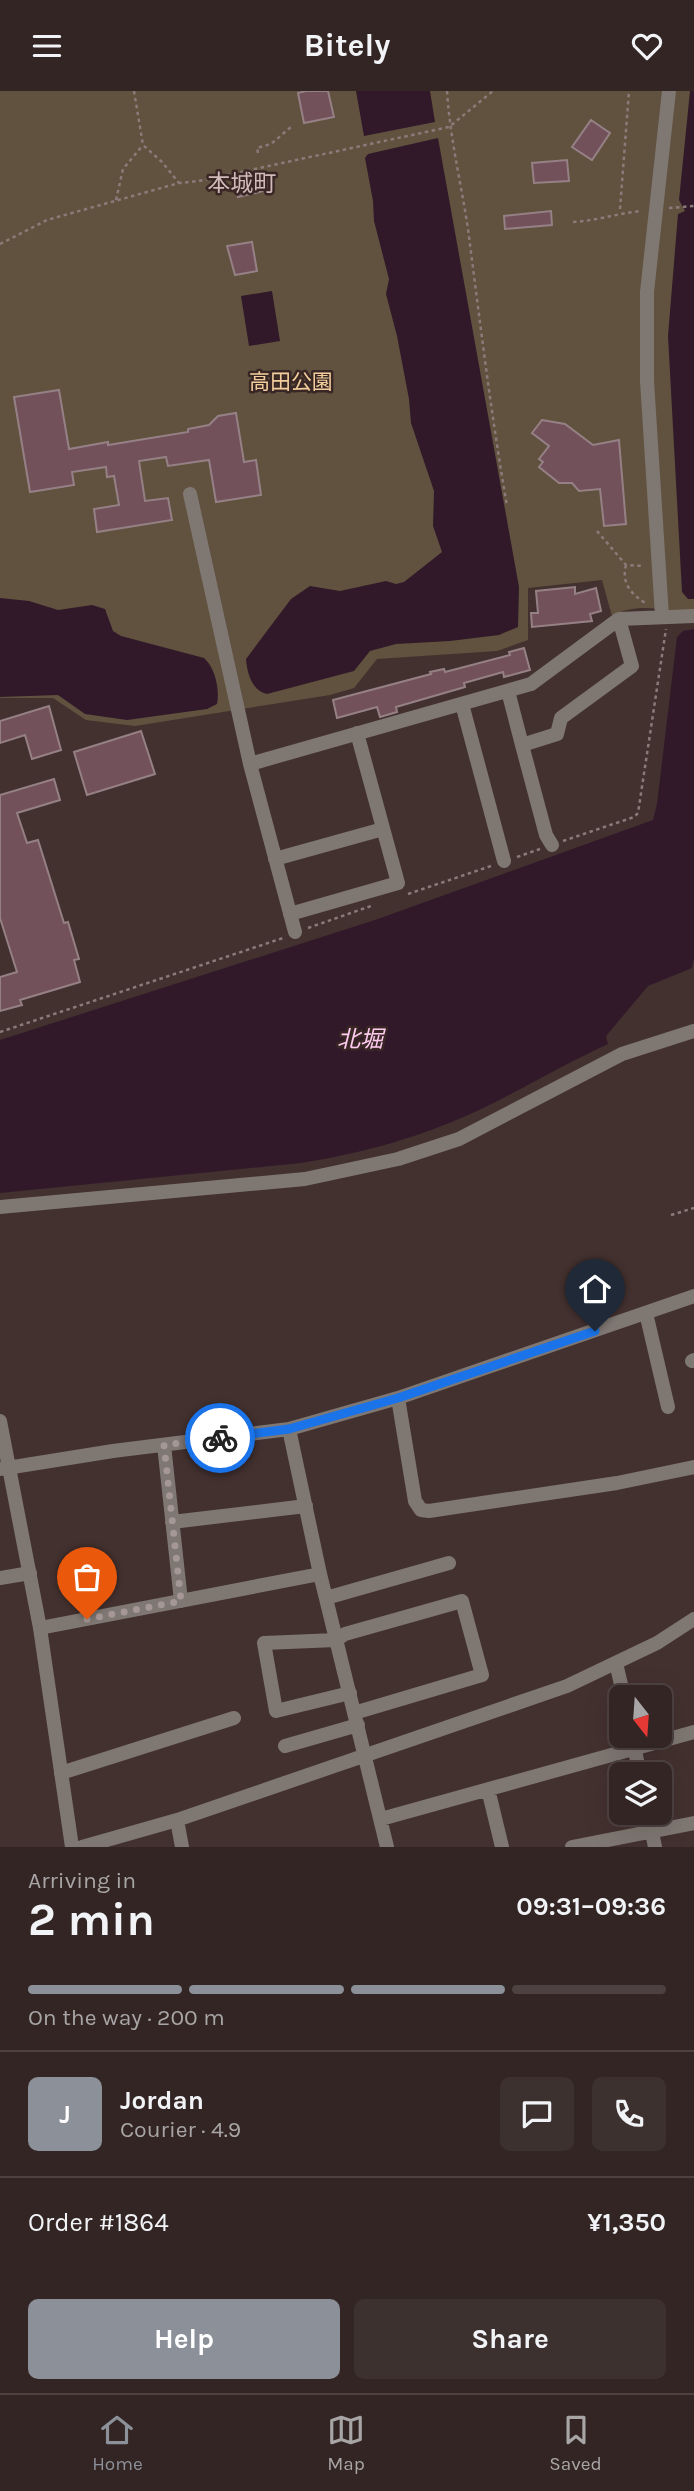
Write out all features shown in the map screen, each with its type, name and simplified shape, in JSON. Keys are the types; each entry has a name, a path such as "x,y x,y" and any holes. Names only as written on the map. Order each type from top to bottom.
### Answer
{"street":[{"path":"657,611 647,381 648,292 669,91"},
{"path":"190,494 250,764 295,932"},
{"path":"250,764 535,682 620,619 657,611 694,616"},
{"path":"522,745 557,734 561,718 632,666 620,619"},
{"path":"508,691 546,835 552,845"},
{"path":"462,704 503,861"},
{"path":"290,915 398,883 357,733"},
{"path":"275,859 383,829"},
{"path":"0,1207 305,1179 398,1159 459,1139 622,1053 694,1031"},
{"path":"5,1468 289,1429 398,1398 694,1296"},
{"path":"646,1313 668,1407"},
{"path":"398,1398 415,1501 421,1510 577,1489 694,1467"},
{"path":"0,1421 5,1468 40,1628 72,1847"},
{"path":"289,1429 320,1574 387,1847"},
{"path":"164,1445 181,1601"},
{"path":"172,1522 306,1506"},
{"path":"326,1598 449,1563"},
{"path":"0,1578 30,1573"},
{"path":"40,1628 320,1574"},
{"path":"285,1746 482,1675 462,1601 345,1634 336,1640 264,1643 276,1711 350,1693"},
{"path":"82,1847 177,1820 567,1686 657,1643 694,1619"},
{"path":"616,1663 621,1685"},
{"path":"61,1773 234,1718"},
{"path":"672,1736 694,1732"},
{"path":"380,1819 488,1789 615,1748"},
{"path":"488,1789 502,1847"},
{"path":"177,1820 182,1847"},
{"path":"572,1847 694,1823"},
{"path":"651,1825 655,1847"}],"path":[{"path":"134,91 143,145 162,162 179,183"},
{"path":"447,91 449,127 465,207 497,449 508,506"},
{"path":"0,244 47,220 179,183 200,181 449,127 493,91"},
{"path":"620,209 629,91"},
{"path":"258,153 257,148 271,144 291,127"},
{"path":"116,200 123,169 143,145"},
{"path":"573,222 593,221 620,213 694,206"},
{"path":"597,531 626,565 651,565"},
{"path":"626,565 624,574 630,593 657,611"},
{"path":"0,1031 284,938 295,932"},
{"path":"671,1215 694,1208"}],"green space":[{"name":"高田公園","path":"0,91 694,91 694,612 642,608 612,616 602,580 528,588 528,640 497,651 377,659 354,688 330,695 135,726 86,720 53,698 0,698"}],"water":[{"path":"356,91 430,91 435,122 364,136"},
{"path":"690,91 694,91 694,599 688,599 682,592 668,336 678,214 685,211 679,200"},
{"path":"438,138 519,587 518,627 499,635 396,644 370,651 354,671 267,694 254,685 246,659 291,599 310,586 340,591 386,581 396,584 404,582 442,552 433,526 434,491 411,423 397,336 386,294 389,279 374,221 365,158 368,154"},
{"path":"272,291 280,341 249,346 241,296"},
{"path":"0,598 29,601 58,610 92,605 105,609 113,631 121,636 204,658 216,679 217,704 207,709 127,720 85,714 58,695 0,697"},
{"name":"北堀","path":"694,629 694,959 692,968 648,986 606,1036 608,1044 458,1120 370,1149 301,1163 0,1193 0,1040 375,920 653,820 677,637 683,631"}],"building":[{"path":"328,91 334,117 304,123 298,93"},
{"path":"591,120 610,133 592,160 572,147"},
{"path":"567,160 569,181 534,183 532,163"},
{"path":"269,175 272,189 238,197 235,183"},
{"path":"551,211 552,225 505,229 504,216"},
{"path":"252,242 257,271 235,275 227,246"},
{"path":"59,390 69,449 188,432 188,429 209,425 218,416 236,413 244,462 256,460 261,495 216,502 209,460 168,466 166,457 139,461 145,501 168,498 172,520 97,532 94,509 119,505 114,476 107,477 106,467 72,472 74,485 30,492 14,397"},
{"path":"542,420 565,424 593,445 619,440 626,524 604,526 600,489 579,491 572,483 559,483 539,467 543,462 539,459 549,446 532,433"},
{"path":"575,587 575,594 596,588 601,611 590,614 592,621 532,627 531,613 538,613 536,591"},
{"path":"524,648 530,670 504,677 503,672 464,683 465,687 396,707 397,712 380,717 377,707 337,718 333,700 431,674 430,672 444,669 445,672 510,655 509,652"},
{"path":"49,706 61,750 32,759 25,735 0,743 0,721"},
{"path":"141,731 155,774 87,795 74,752"},
{"path":"54,779 60,800 17,813 27,843 38,840 64,923 68,922 79,959 74,960 80,982 20,1000 22,1005 0,1011 0,977 17,972 0,918 0,795"}],"way so far":[{"path":"87,1619 181,1601 164,1445 220,1438"}],"district":[{"name":"本城町","path":"242,183"}],"route":[{"path":"220,1438 289,1429 398,1398 595,1331"}]}
